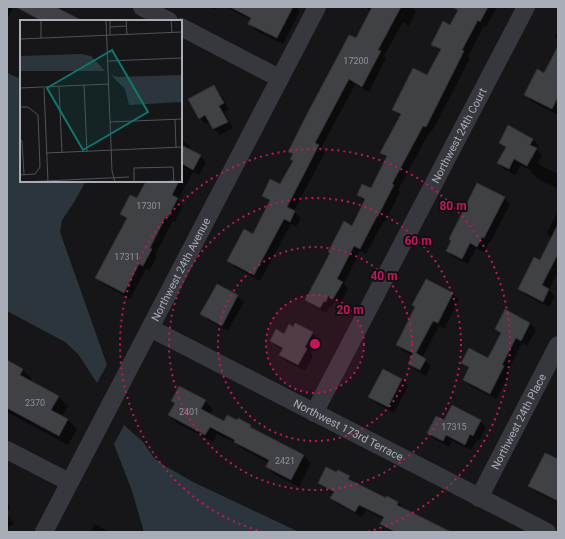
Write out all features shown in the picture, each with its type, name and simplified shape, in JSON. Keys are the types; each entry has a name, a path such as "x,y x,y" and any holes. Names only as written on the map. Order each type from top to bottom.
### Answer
{"street":[{"path":"142,7 167,20"},
{"name":"Northwest 24th Avenue","path":"44,532 317,7"},
{"name":"Northwest 24th Court","path":"314,413 526,7"},
{"path":"182,28 279,78"},
{"name":"Northwest 173rd Terrace","path":"150,328 546,532"},
{"name":"Northwest 24th Place","path":"479,498 558,345"},
{"path":"7,450 69,482"}],"shaded area":[{"path":"7,73 20,79 20,182 85,182 62,220 60,232 107,365 97,383 78,354 65,342 7,311"},
{"path":"124,425 143,442 154,458 167,467 193,482 299,532 144,532 132,491 114,444"}],"building":[{"path":"16,7 56,7 81,20 40,20"},
{"path":"230,7 293,7 277,38 248,24 251,18"},
{"path":"372,7 401,7 378,50 381,51 362,87 349,79 315,143 319,145 287,207 295,211 290,222 284,219 254,275 227,261 244,229 253,234 270,200 262,196 270,179 280,184 293,161 290,159 293,154 288,152 306,116 349,35 356,38"},
{"path":"452,7 488,7 480,22 478,20 462,50 464,51 426,127 423,126 360,249 354,246 337,279 343,282 333,299 328,296 326,302 324,301 320,308 305,300 330,253 328,252 344,221 352,226 365,199 357,195 362,184 371,188 387,156 380,153 401,114 392,110 413,68 427,75 441,49 431,45 443,21 450,25 458,10"},
{"path":"558,46 558,97 552,109 524,95 537,69 544,73"},
{"path":"214,85 224,103 219,106 228,122 213,129 205,115 199,119 188,99"},
{"path":"508,125 533,139 530,145 537,148 527,166 514,159 509,169 497,163 506,147 499,143"},
{"path":"182,146 201,155 193,170 182,164"},
{"path":"145,182 178,182 172,195 178,198 168,217 166,216 143,266 139,264 124,293 95,278 127,218 120,214 130,195 137,198"},
{"path":"477,183 505,197 484,238 482,237 477,247 470,243 462,259 446,251 451,241 449,239"},
{"path":"558,224 558,254 542,285 549,289 543,302 518,289 534,257 540,260"},
{"path":"426,279 453,293 438,323 433,321 416,353 426,359 420,370 408,364 413,353 396,345 415,307 412,305"},
{"path":"217,284 238,295 222,326 200,314"},
{"path":"505,309 530,323 521,341 516,338 502,365 504,366 490,394 463,380 469,367 461,363 469,348 488,358 501,333 495,329"},
{"path":"295,323 313,332 305,347 307,349 298,365 279,355 283,348 270,341 276,329 284,334 289,324 293,327"},
{"path":"7,360 23,369 20,375 59,396 51,410 68,419 59,436 7,408"},
{"path":"383,369 402,379 388,407 368,397"},
{"path":"179,386 206,400 201,409 224,421 227,415 237,420 238,418 251,425 250,427 304,455 291,480 266,467 269,460 234,442 235,440 210,427 205,435 168,415 175,403 171,401"},
{"path":"452,405 481,420 473,436 470,434 465,445 446,435 443,441 427,433 436,416 444,420"},
{"path":"545,453 558,459 558,501 528,486"},
{"path":"326,467 336,472 338,470 350,476 348,479 386,498 387,496 398,502 397,505 451,532 395,532 380,524 384,517 359,505 355,512 330,498 334,492 318,483"}]}
